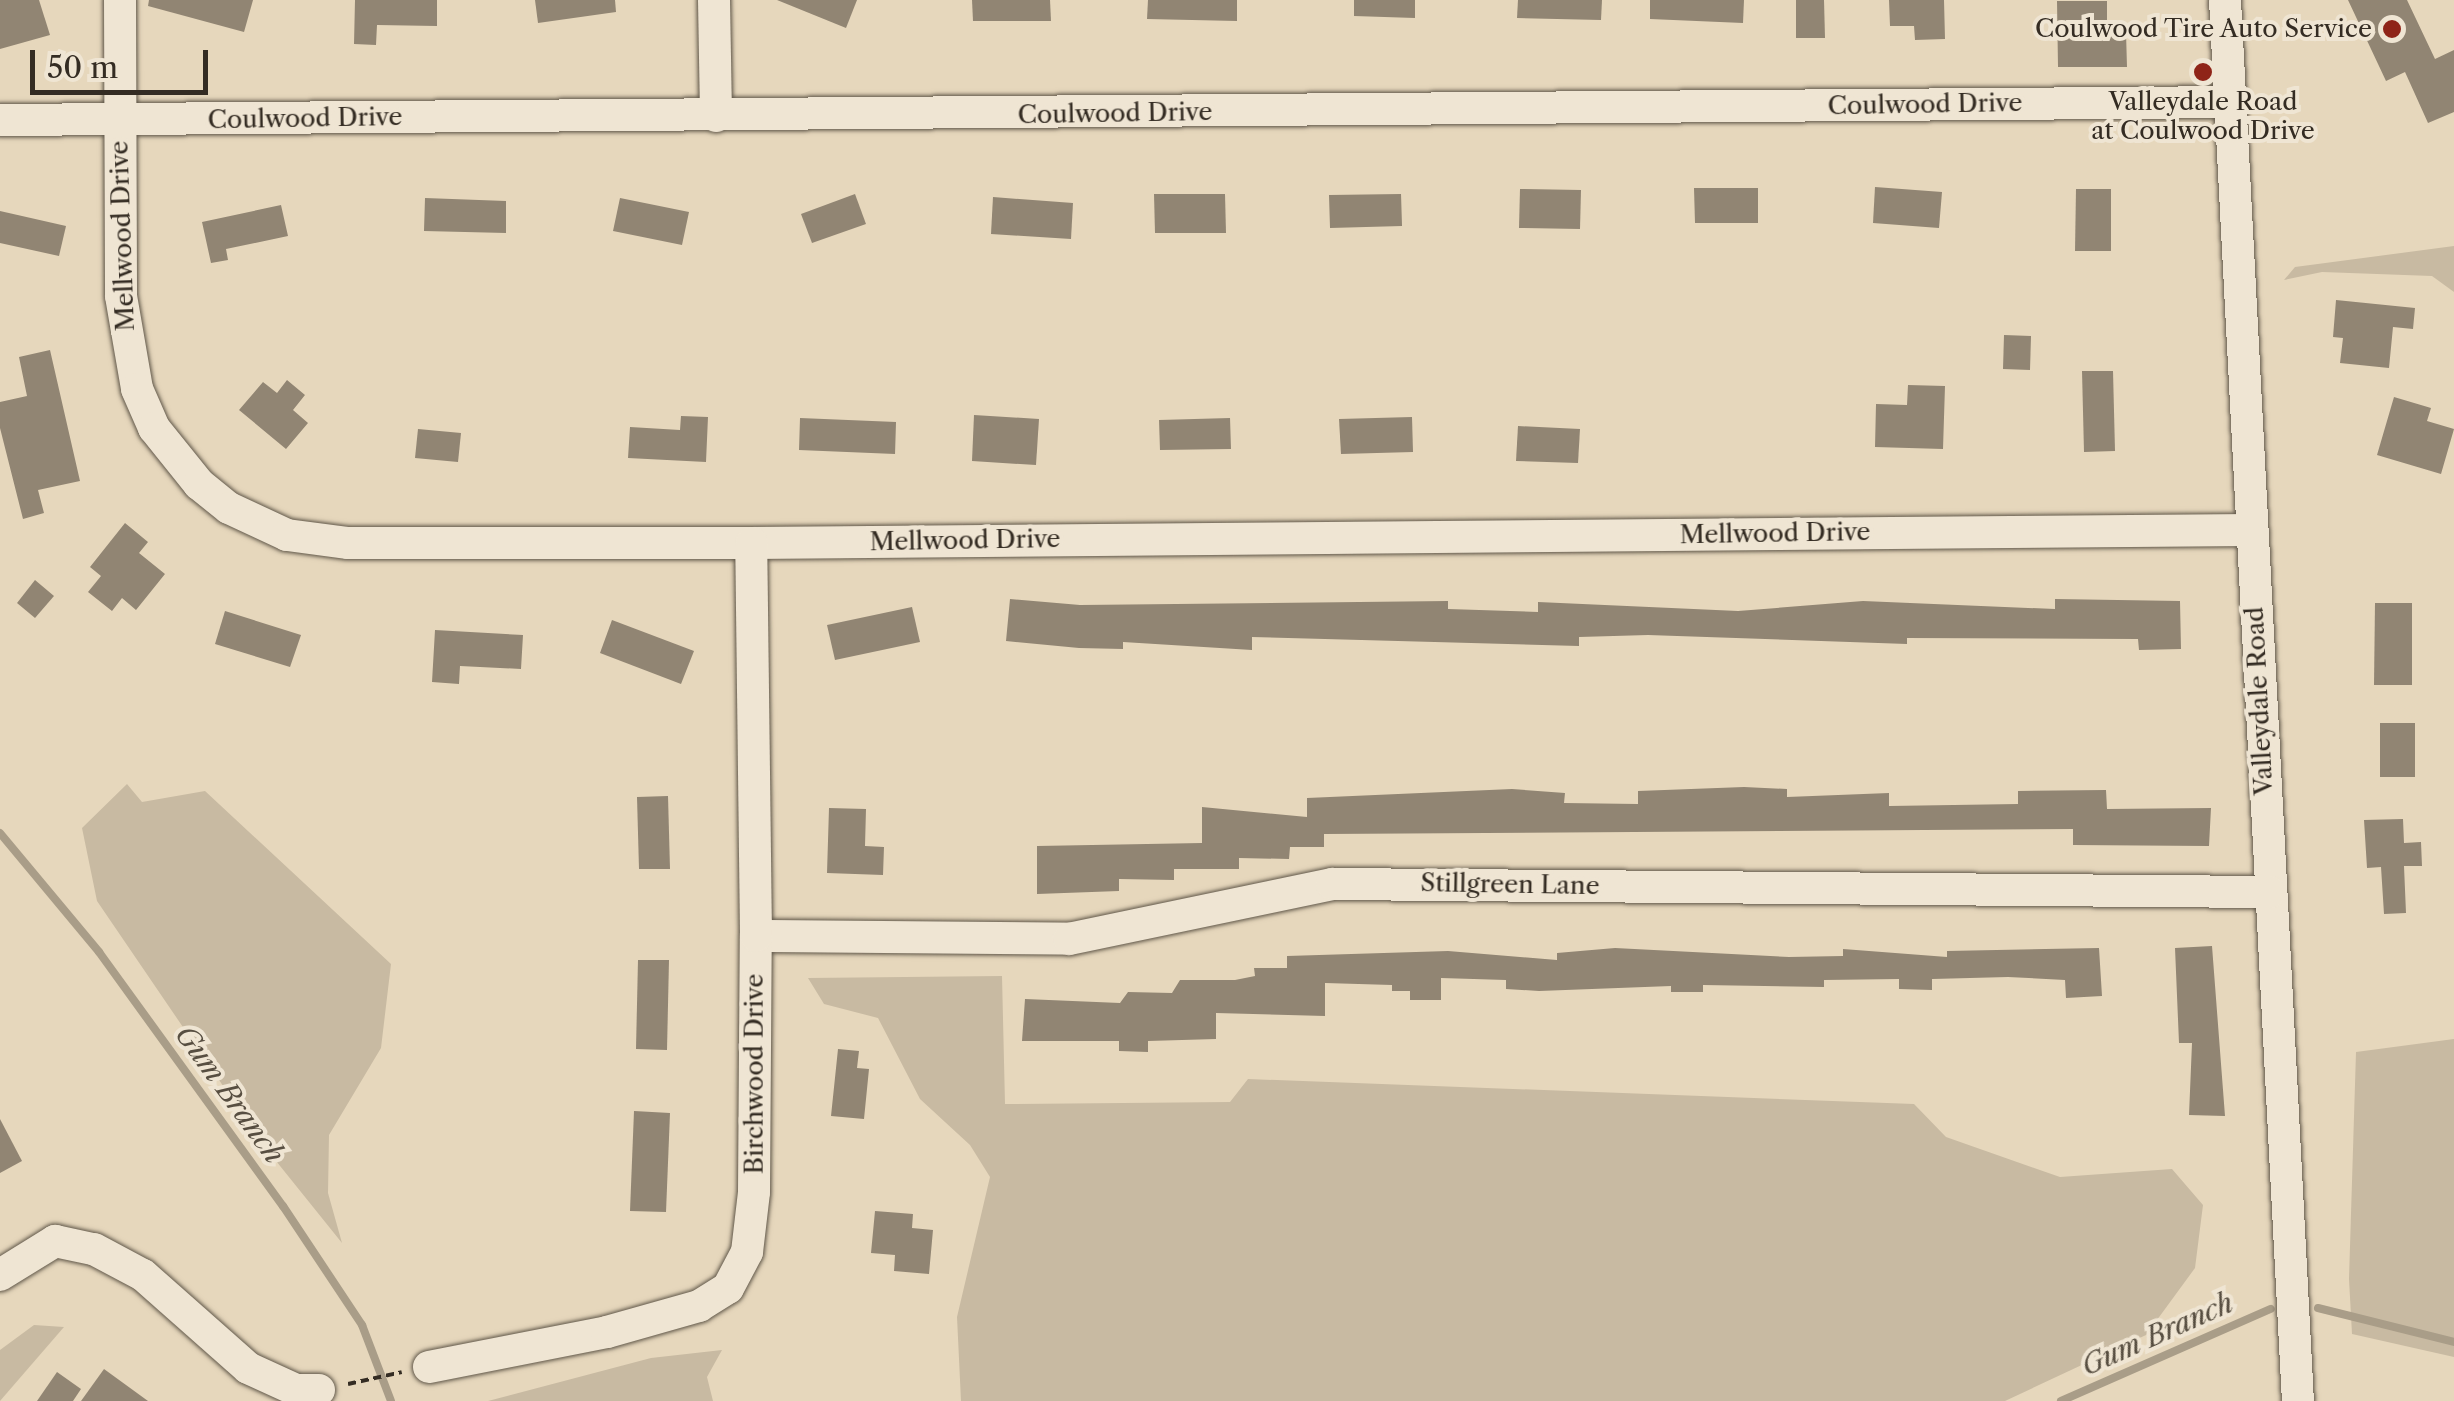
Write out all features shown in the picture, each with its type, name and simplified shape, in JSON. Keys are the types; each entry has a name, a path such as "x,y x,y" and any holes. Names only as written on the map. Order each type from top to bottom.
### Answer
{"street":[{"name":"Mellwood Drive","path":"120,0 121,296 132,371 154,428 180,464 228,508 287,535 348,543 751,543 2251,530"},
{"path":"714,0 716,116"},
{"name":"Valleydale Road","path":"2224,0 2298,1401"},
{"name":"Coulwood Drive","path":"0,120 2230,102"},
{"name":"Birchwood Drive","path":"423,1368 646,1322 699,1306 728,1288 752,1230 756,936 751,543"},
{"name":"Stillgreen Lane","path":"756,936 1069,939 1332,884 2270,892"},
{"path":"0,1275 55,1241 94,1250 143,1275 248,1368 296,1390 318,1390"}],"path":[{"path":"358,1382 423,1368"}],"shaded area":[{"path":"2454,246 2454,292 2432,276 2322,272 2284,280 2295,267"},
{"path":"127,784 142,802 205,791 391,964 381,1048 329,1135 328,1193 342,1243 264,1146 97,901 82,828"},
{"path":"1002,976 1005,1104 1230,1102 1248,1079 1914,1104 1946,1137 2060,1177 2172,1169 2203,1205 2195,1268 2146,1335 2005,1401 961,1401 957,1317 990,1177 970,1145 920,1099 878,1018 824,1004 808,978"},
{"path":"2454,1039 2454,1357 2352,1334 2349,1279 2356,1052"},
{"path":"34,1325 64,1327 0,1401 0,1350"},
{"path":"722,1350 707,1377 713,1401 488,1401 651,1358"}],"building":[{"path":"0,0 39,0 50,35 0,49"},
{"path":"149,0 253,0 244,32 148,6"},
{"path":"355,0 437,0 437,26 377,25 376,45 354,44"},
{"path":"535,0 615,0 616,12 538,23"},
{"path":"777,0 857,0 846,28"},
{"path":"972,0 1050,0 1051,21 973,21"},
{"path":"1148,0 1237,0 1237,21 1147,19"},
{"path":"1354,0 1415,0 1415,18 1354,16"},
{"path":"1518,0 1602,0 1601,20 1517,18"},
{"path":"1650,0 1744,0 1743,23 1650,19"},
{"path":"1796,0 1824,0 1825,38 1796,38"},
{"path":"1889,0 1944,0 1945,39 1915,40 1914,26 1890,26"},
{"name":"Coulwood Tire Auto Service","path":"2348,0 2407,0 2435,59 2454,50 2454,112 2428,123 2405,72 2386,81"},
{"path":"2057,1 2107,1 2107,33 2126,32 2127,67 2058,67"},
{"path":"1875,187 1942,192 1939,228 1873,223"},
{"path":"1694,188 1758,188 1758,223 1695,223"},
{"path":"1520,189 1581,190 1580,229 1519,228"},
{"path":"2076,189 2111,189 2111,251 2075,251"},
{"path":"855,194 866,224 812,243 801,214"},
{"path":"1154,194 1225,194 1226,233 1155,233"},
{"path":"1401,194 1402,226 1330,228 1329,195"},
{"path":"993,197 1073,203 1071,239 991,234"},
{"path":"425,198 506,201 506,233 424,231"},
{"path":"620,198 689,212 682,245 613,231"},
{"path":"281,205 288,236 226,249 228,260 211,263 202,222"},
{"path":"0,211 66,226 59,256 0,243"},
{"path":"2336,300 2415,308 2413,329 2393,327 2389,368 2340,363 2343,338 2333,337"},
{"path":"2004,335 2031,336 2030,370 2003,369"},
{"path":"50,350 80,481 38,490 44,513 23,519 0,428 0,402 27,396 19,357"},
{"path":"2082,371 2113,371 2115,451 2084,452"},
{"path":"287,380 305,395 293,410 308,423 286,449 239,410 263,382 277,393"},
{"path":"1908,385 1945,386 1943,449 1875,447 1876,404 1907,405"},
{"path":"2394,397 2431,408 2427,421 2454,429 2441,474 2377,455"},
{"path":"974,415 1039,419 1036,465 972,461"},
{"path":"681,416 708,417 706,462 628,458 630,427 680,430"},
{"path":"1412,417 1413,452 1341,454 1339,419"},
{"path":"800,418 896,422 895,454 799,450"},
{"path":"1230,418 1231,449 1160,450 1159,420"},
{"path":"1518,426 1580,429 1578,463 1516,461"},
{"path":"418,429 461,433 458,462 415,458"},
{"path":"125,523 148,542 139,553 165,574 136,610 122,598 112,611 88,592 101,576 90,567"},
{"path":"35,580 54,596 35,618 17,603"},
{"path":"1010,599 1080,605 1448,601 1448,609 1538,612 1538,602 1738,611 1863,601 2055,609 2055,599 2180,601 2181,649 2139,650 2138,639 1907,638 1907,644 1648,635 1579,637 1579,646 1252,637 1252,650 1123,642 1123,649 1079,648 1006,641"},
{"path":"2375,603 2412,603 2412,685 2374,685"},
{"path":"912,607 920,642 835,660 827,625"},
{"path":"225,611 301,635 290,667 215,644"},
{"path":"612,620 694,651 681,684 600,653"},
{"path":"435,630 523,635 521,669 460,666 459,684 432,682"},
{"path":"2380,723 2415,723 2415,777 2380,777"},
{"path":"1512,789 1565,793 1564,803 1638,804 1638,791 1787,789 1787,797 1889,793 1889,806 2018,804 2018,791 2106,790 2107,809 2211,808 2209,846 2073,845 2073,829 1324,834 1324,847 1290,847 1289,859 1239,858 1239,869 1174,869 1174,880 1119,879 1119,891 1037,894 1037,846 1202,843 1202,807 1307,817 1307,798"},
{"path":"668,796 670,869 639,869 637,797"},
{"path":"829,808 866,809 865,846 884,847 883,875 827,873"},
{"path":"2403,819 2404,843 2421,842 2422,866 2404,866 2406,913 2384,914 2381,867 2367,868 2364,820"},
{"path":"2212,946 2225,1116 2189,1115 2192,1043 2179,1043 2175,948"},
{"path":"1615,948 1789,957 1843,956 1843,949 1947,957 1947,951 2099,948 2102,996 2066,998 2065,980 2008,977 1932,979 1932,990 1899,989 1899,979 1824,980 1824,987 1703,985 1703,992 1671,992 1671,986 1539,991 1506,989 1506,980 1441,978 1441,1000 1410,1000 1410,991 1392,991 1392,985 1325,983 1325,1016 1216,1013 1216,1039 1148,1041 1148,1052 1119,1051 1119,1041 1022,1041 1025,999 1120,1003 1128,992 1172,993 1180,980 1235,980 1255,976 1254,968 1287,968 1287,956 1448,951 1557,960 1557,953"},
{"path":"638,960 669,960 667,1050 636,1049"},
{"path":"838,1049 859,1051 857,1068 869,1069 864,1119 831,1116"},
{"path":"634,1111 670,1113 666,1212 630,1211"},
{"path":"0,1119 22,1161 0,1173"},
{"path":"875,1211 913,1214 912,1228 933,1230 929,1274 894,1271 895,1255 871,1253"},
{"path":"104,1369 148,1401 81,1401"},
{"path":"57,1372 81,1389 73,1401 37,1401"}],"waterway":[{"name":"Gum Branch","path":"0,833 99,952 283,1206 362,1325 391,1401"},
{"name":"Gum Branch","path":"2318,1308 2454,1342"},
{"name":"Gum Branch","path":"2061,1401 2271,1309"}],"place":[{"name":"Coulwood Tire Auto Service","path":"2392,29"},
{"name":"Valleydale Road at Coulwood Drive","path":"2203,72"}]}
